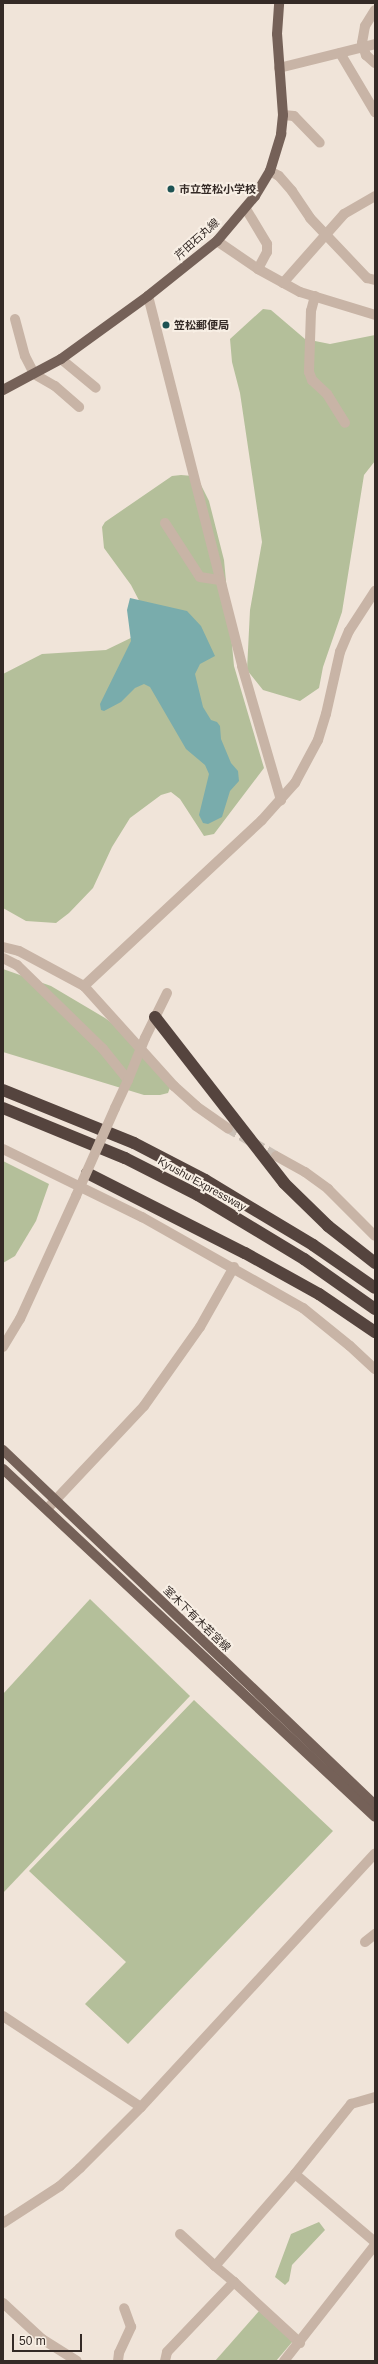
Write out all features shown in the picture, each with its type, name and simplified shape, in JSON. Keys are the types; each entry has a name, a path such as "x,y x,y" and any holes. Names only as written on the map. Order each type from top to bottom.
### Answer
{"highway":[{"path":"155,1017 284,1183 328,1226 375,1263"},
{"name":"Kyushu Expressway","path":"3,1090 134,1143 205,1180 313,1245 375,1288"},
{"name":"Kyushu Expressway","path":"3,1108 125,1158 198,1195 304,1258 375,1309"},
{"path":"87,1173 98,1180 245,1253 319,1294 375,1332"}],"main road":[{"name":"芹田石丸線","path":"3,390 61,359 148,296 217,241 246,209 270,171 281,134 283,115 279,68 279,3"},
{"name":"室木下有木若宮線","path":"3,1450 375,1805"},
{"name":"室木下有木若宮線","path":"3,1469 375,1818"}],"street":[{"path":"375,10 365,26 362,48 366,55 375,63"},
{"path":"279,68 375,44"},
{"path":"340,53 375,112"},
{"path":"283,115 294,116 320,143"},
{"path":"270,171 279,176 310,218 368,278 375,280"},
{"path":"283,283 344,214 375,196"},
{"path":"246,209 266,244 267,252 258,269"},
{"path":"217,241 258,269 283,283 315,296 375,315"},
{"path":"148,296 242,666 281,800"},
{"path":"315,296 311,311 309,372 312,380 328,394 344,423"},
{"path":"14,319 25,356 34,374 55,386 79,407"},
{"path":"61,359 96,388"},
{"path":"165,523 200,577 220,580"},
{"path":"84,986 281,800 307,764 318,740 340,652 358,614 375,591"},
{"path":"3,947 19,951 84,986 174,1086 196,1106 228,1128"},
{"path":"3,958 17,966 97,1043 128,1080"},
{"path":"3,1348 20,1319 87,1173 145,1038 167,993"},
{"path":"3,1149 142,1217 234,1267 303,1308 350,1346 375,1369"},
{"path":"276,1156 306,1172 328,1189 375,1236"},
{"path":"47,1510 144,1406 200,1327 234,1267"},
{"path":"3,2223 60,2186 142,2107 375,1853"},
{"path":"365,1942 375,1934"},
{"path":"3,2016 142,2107"},
{"path":"215,2266 295,2174 351,2104 375,2097"},
{"path":"284,2361 300,2343 375,2244 295,2174"},
{"path":"180,2234 300,2343"},
{"path":"165,2361 167,2352 234,2282"},
{"path":"3,2303 42,2339 77,2361"},
{"path":"118,2361 119,2353 131,2326 124,2308"}],"green space":[{"path":"263,309 271,310 305,339 330,344 375,335 375,461 364,475 342,612 323,667 319,688 300,701 263,690 247,670 250,610 262,542 240,393 232,362 230,339"},
{"path":"172,476 193,476 199,481 209,501 224,560 234,666 264,768 214,834 204,836 180,799 171,792 161,795 130,818 112,847 93,888 69,913 56,923 26,921 3,908 3,674 42,654 106,650 139,634 145,612 131,585 104,548 102,527 105,522"},
{"path":"3,969 51,986 105,1018 137,1042 171,1085 168,1093 160,1095 144,1095 3,1052"},
{"path":"3,1161 49,1184 36,1221 15,1256 3,1263"},
{"path":"90,1599 190,1696 3,1893 3,1694"},
{"path":"194,1700 333,1831 128,2044 85,2004 126,1962 29,1871"},
{"path":"319,2222 325,2230 292,2265 289,2281 285,2285 275,2277 291,2234"},
{"path":"259,2311 293,2341 276,2361 215,2361"}],"water":[{"path":"130,598 187,611 201,626 215,656 200,664 195,674 203,707 211,720 217,722 220,726 221,739 231,763 238,771 239,781 230,791 222,817 208,824 203,823 199,815 209,774 205,765 186,749 150,687 144,684 135,688 121,702 104,711 101,710 100,704 131,641 127,610"}],"tunnel":[{"path":"228,1128 276,1156"}],"place":[{"name":"市立笠松小学校","path":"171,189"},
{"name":"笠松郵便局","path":"166,325"}]}
